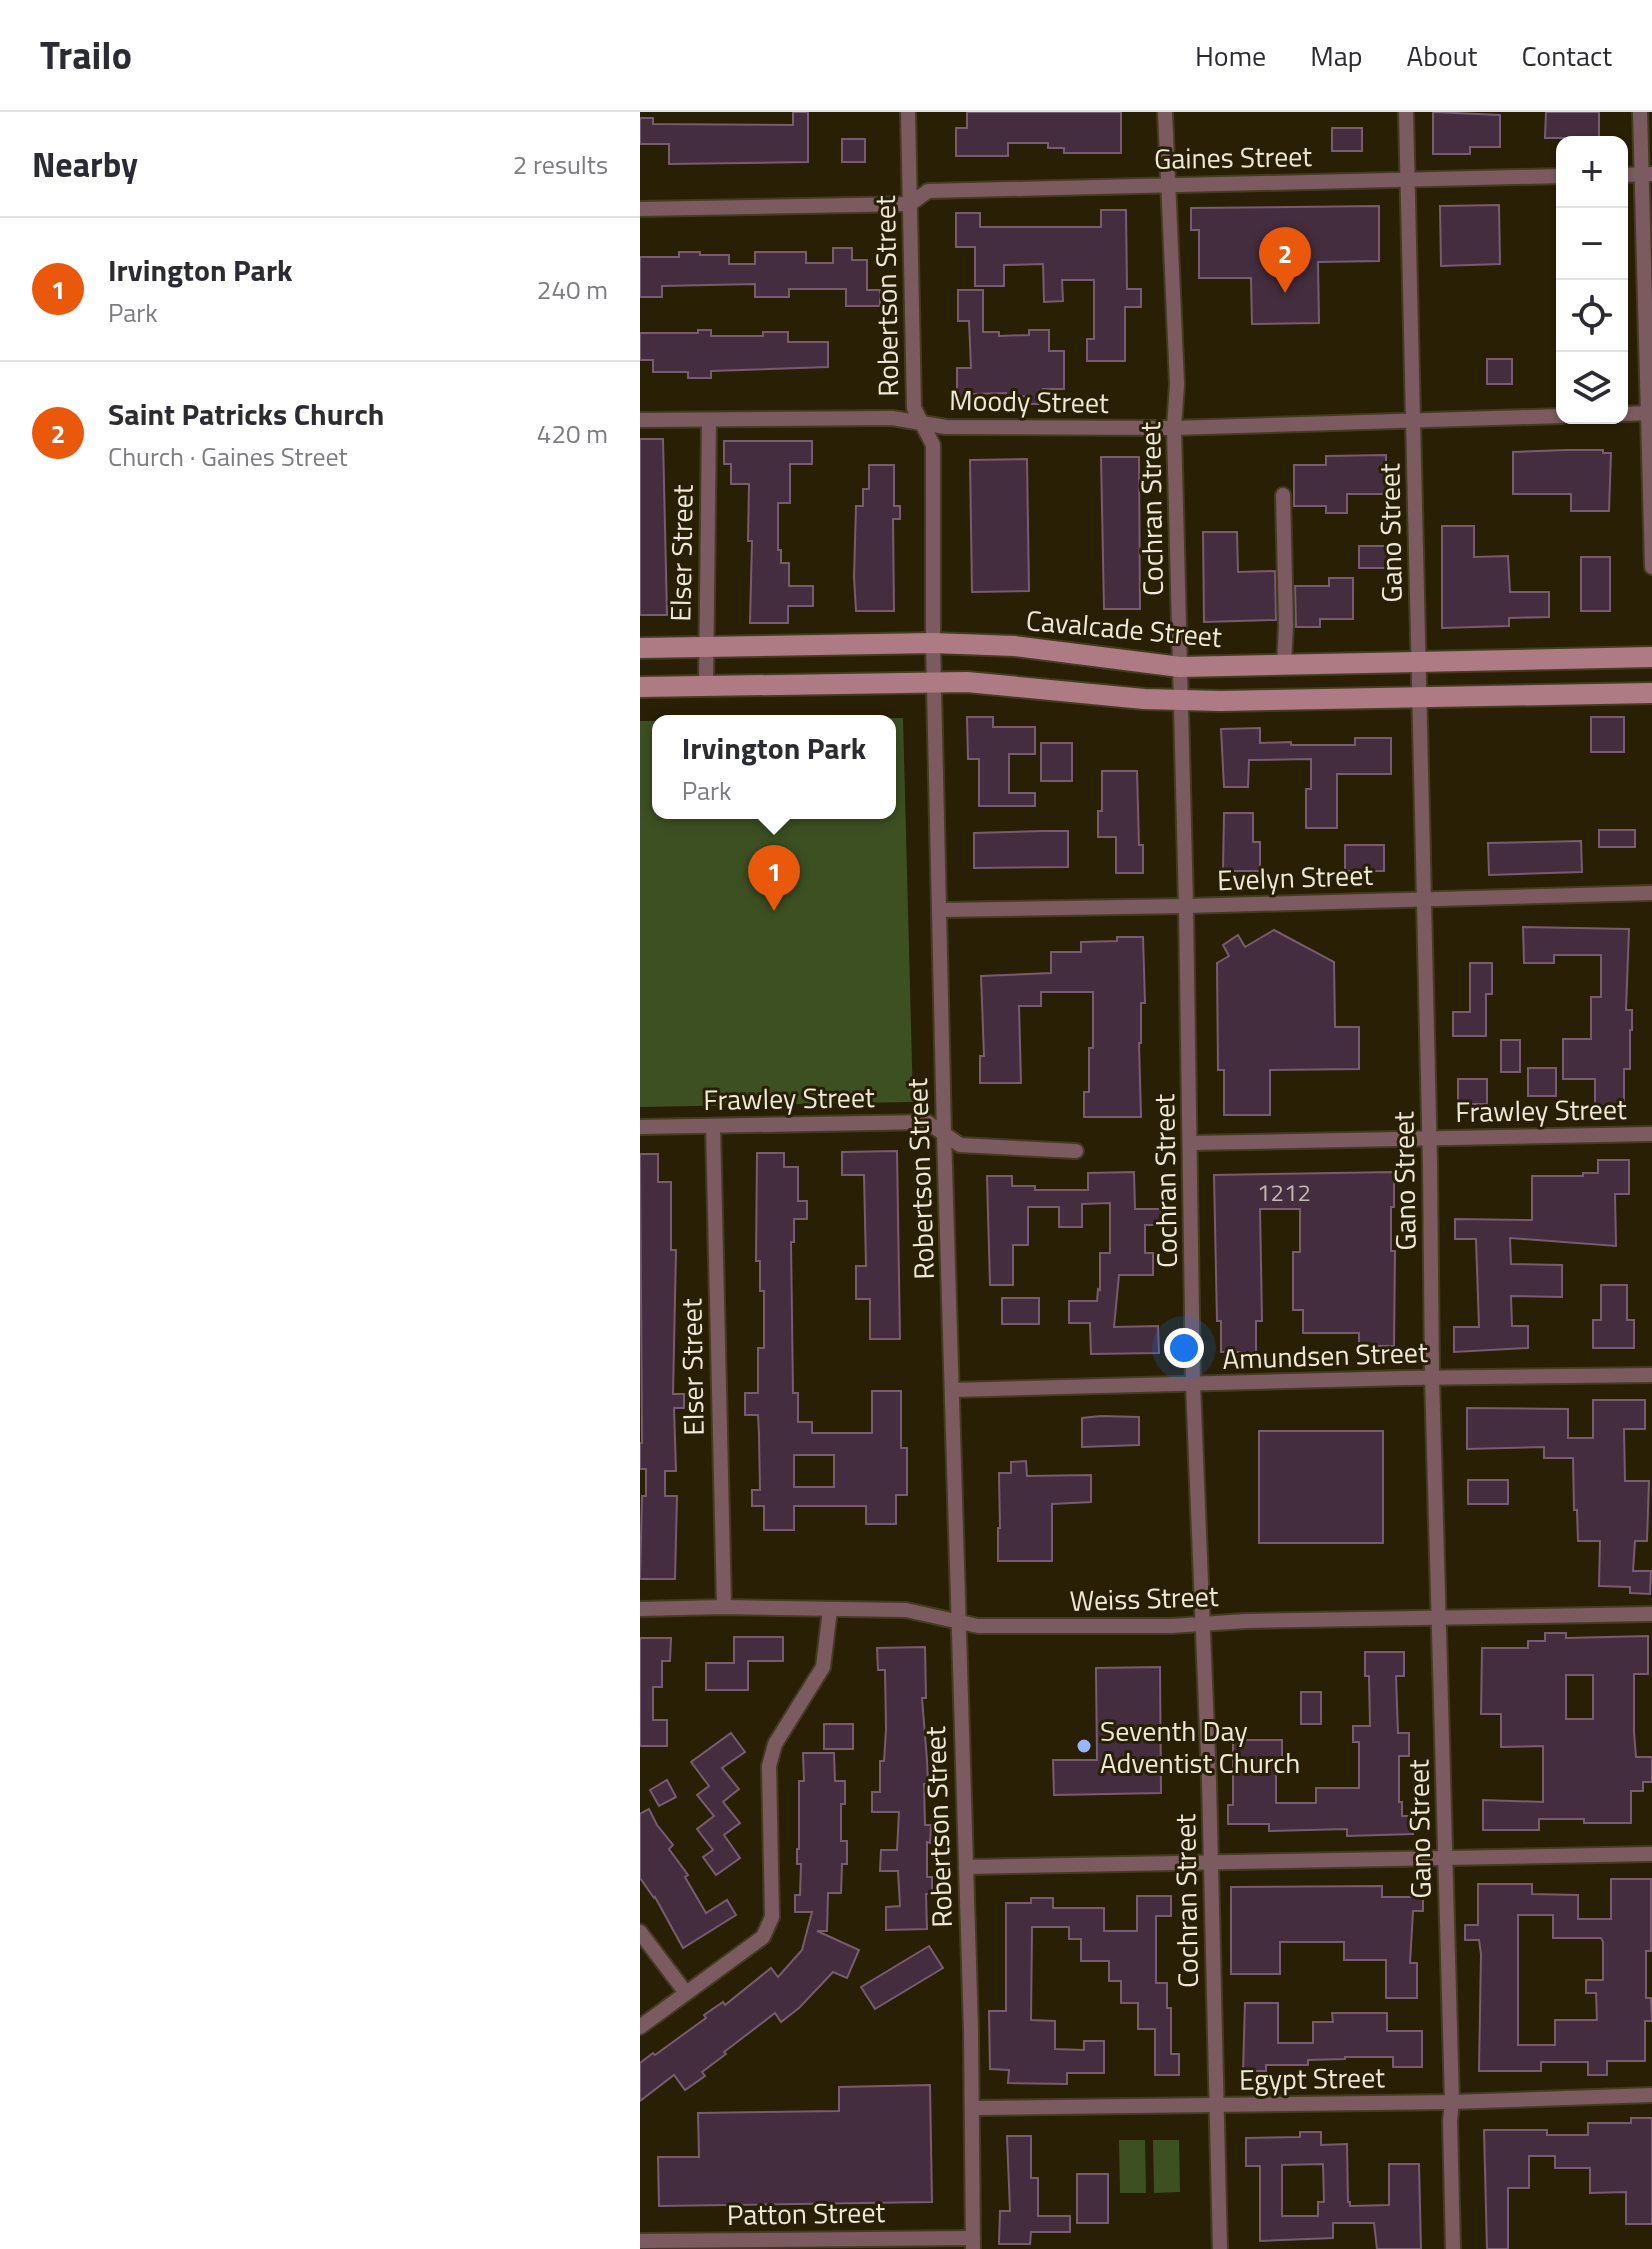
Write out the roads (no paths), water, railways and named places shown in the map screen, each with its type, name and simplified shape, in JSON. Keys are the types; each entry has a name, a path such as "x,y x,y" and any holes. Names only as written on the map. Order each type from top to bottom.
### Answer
{"main road":[{"name":"Cavalcade Street","path":"640,648 933,643 1014,646 1180,667 1652,657"},
{"path":"640,687 934,683 1019,686 1181,701 1652,693"}],"street":[{"name":"Robertson Street","path":"908,112 914,408 933,445 933,643 966,1867 973,2244"},
{"name":"Cochran Street","path":"1165,112 1177,384 1174,428 1191,1143 1193,1384 1211,1864 1220,2249"},
{"name":"Gano Street","path":"1406,112 1453,2249"},
{"path":"1640,112 1646,174 1652,567"},
{"name":"Gaines Street","path":"640,209 910,204 928,191 1556,176"},
{"path":"1628,414 1650,413"},
{"name":"Moody Street","path":"640,420 892,418 946,427 1174,428 1556,416"},
{"name":"Elser Street","path":"706,686 709,420"},
{"path":"1283,495 1284,664"},
{"name":"Evelyn Street","path":"939,910 1652,893"},
{"name":"Frawley Street","path":"640,1127 927,1122 960,1145 1076,1151"},
{"name":"Elser Street","path":"713,1126 724,1607"},
{"name":"Frawley Street","path":"1191,1143 1652,1134"},
{"name":"Amundsen Street","path":"952,1390 1432,1377 1652,1375"},
{"name":"Weiss Street","path":"640,1609 906,1610 978,1626 1171,1626 1440,1616 1652,1614"},
{"path":"640,2027 763,1937 772,1917 769,1766 775,1744 823,1667 830,1610"},
{"path":"966,1867 1652,1854"},
{"path":"640,1932 686,1993"},
{"name":"Egypt Street","path":"972,2108 1452,2102 1652,2095"},
{"name":"Patton Street","path":"640,2241 973,2244"}],"place":[{"name":"Saint Patricks Church","path":"1285,293"},
{"name":"Irvington Park","path":"774,911"},
{"name":"Seventh Day Adventist Church","path":"1084,1746"}]}
